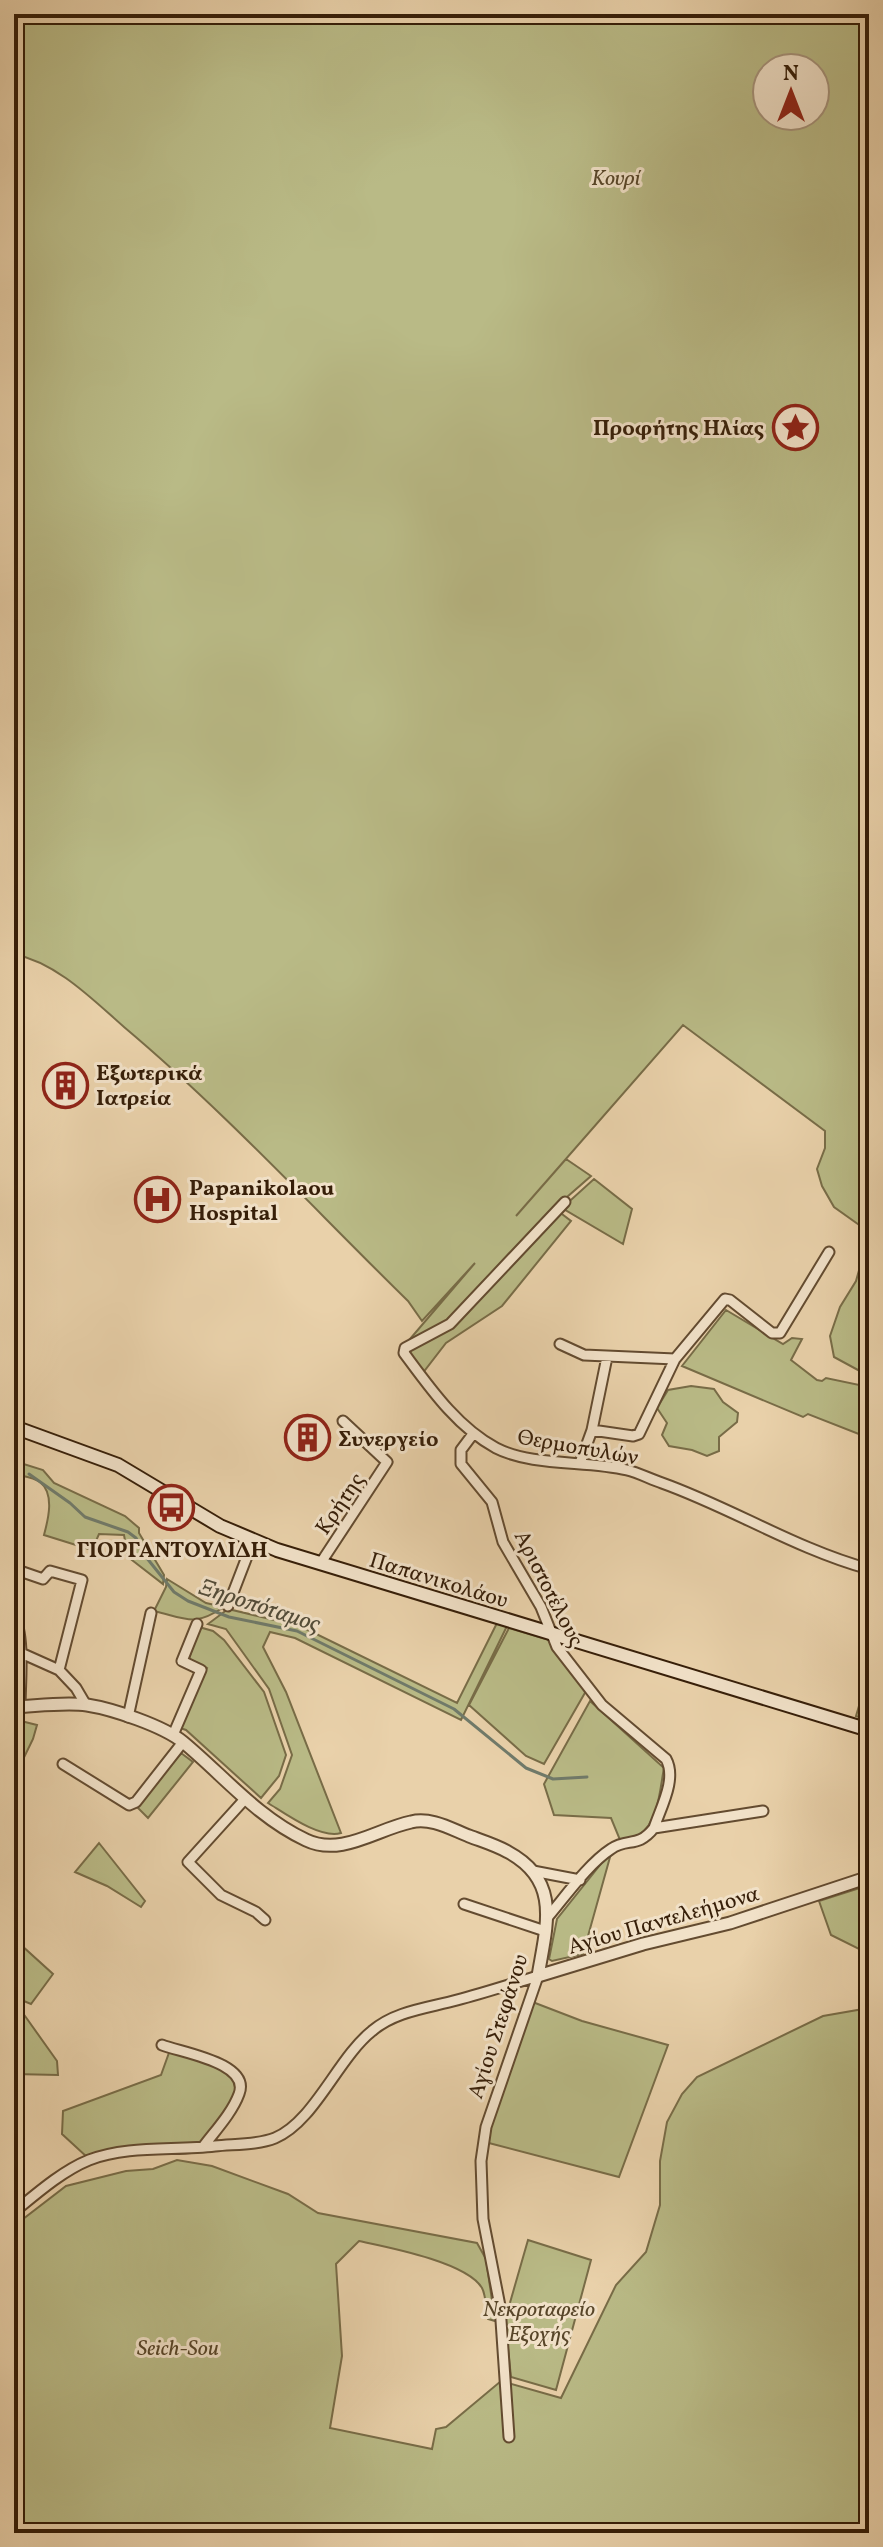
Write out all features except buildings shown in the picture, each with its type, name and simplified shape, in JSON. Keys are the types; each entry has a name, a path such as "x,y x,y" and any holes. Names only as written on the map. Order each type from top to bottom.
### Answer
{"main road":[{"name":"Παπανικολάου","path":"14,1427 118,1465 195,1512 253,1541 869,1730"}],"street":[{"name":"Θερμοπυλών","path":"565,1202 450,1324 404,1350 428,1386 473,1434 513,1455 628,1470 683,1491 801,1545 869,1569"},
{"path":"592,1430 633,1436 639,1434 675,1359 726,1298 772,1333 782,1331 829,1252"},
{"path":"560,1344 584,1355 675,1359"},
{"path":"580,1463 592,1430 607,1357"},
{"name":"Κρήτης","path":"320,1564 387,1462 343,1421"},
{"name":"Αριστοτέλους","path":"473,1434 461,1450 461,1464 492,1502 503,1542 541,1607 561,1654 602,1705 669,1763 670,1778 654,1828"},
{"path":"228,1606 253,1541"},
{"path":"14,1569 43,1579 50,1571 82,1580 59,1670"},
{"path":"128,1717 151,1613"},
{"path":"14,1617 18,1623 21,1653 17,1707 86,1705 128,1717 178,1739 268,1819 318,1845 341,1845 412,1821 430,1821 508,1851 533,1871 580,1880"},
{"path":"63,1764 129,1805 136,1802 178,1739 201,1670 182,1661 197,1624"},
{"path":"14,1641 21,1653 59,1670 76,1688 86,1705"},
{"path":"245,1799 188,1862 221,1895 244,1905 265,1920"},
{"path":"547,1918 611,1849 644,1839 654,1828 763,1811"},
{"name":"Αγίου Στεφάνου","path":"509,2437 500,2306 483,2219 481,2161 486,2127 538,1976 547,1903 533,1871"},
{"name":"Αγίου Παντελεήμονα","path":"14,2212 63,2176 99,2157 141,2150 269,2140 288,2131 357,2045 372,2030 390,2020 643,1944 730,1923 869,1877"},
{"path":"464,1904 545,1931"},
{"path":"162,2045 216,2062 238,2076 241,2088 238,2098 203,2147"}],"green space":[{"name":"Κουρί","path":"14,14 869,14 869,1376 834,1357 830,1336 840,1307 856,1281 865,1249 862,1227 834,1207 822,1186 817,1169 825,1148 825,1131 683,1025 516,1216 566,1159 591,1176 559,1204 448,1321 412,1340 475,1263 422,1321 408,1301 161,1059 73,983 30,959 14,954"},
{"path":"594,1179 632,1209 623,1244 562,1208"},
{"path":"558,1211 571,1221 502,1306 446,1343 422,1374 407,1351 451,1326"},
{"path":"726,1310 783,1344 792,1338 802,1339 791,1360 817,1380 826,1378 869,1387 869,1438 808,1414 803,1417 682,1366"},
{"path":"691,1386 714,1389 723,1402 738,1413 737,1422 719,1437 719,1451 707,1456 669,1446 662,1435 667,1423 657,1408 668,1390"},
{"path":"14,1461 43,1470 54,1483 125,1516 139,1528 164,1575 163,1584 128,1557 124,1535 99,1534 92,1550 44,1535 48,1493 37,1480 14,1474"},
{"path":"167,1579 206,1603 224,1607 205,1617 190,1620 154,1611"},
{"path":"228,1609 300,1626 457,1703 497,1623 507,1626 461,1720 295,1638 270,1632 263,1647 286,1692 341,1833 333,1834 303,1824 268,1803 280,1789 292,1755 269,1689 226,1629 208,1624"},
{"path":"199,1627 213,1631 224,1640 264,1692 286,1755 279,1776 261,1798 186,1730 180,1728 207,1668 189,1659"},
{"path":"509,1628 549,1640 586,1691 544,1764 526,1756 469,1705"},
{"path":"869,1672 869,1720 856,1716"},
{"path":"590,1701 664,1768 655,1813 646,1829 635,1837 620,1840 611,1818 554,1815 544,1784"},
{"path":"14,1721 37,1725 14,1778"},
{"path":"181,1753 193,1762 148,1818 136,1806"},
{"path":"99,1843 145,1901 141,1907 107,1886 75,1872"},
{"path":"612,1850 583,1954 552,1961 549,1959 557,1919"},
{"path":"869,1885 869,1954 831,1935 819,1901"},
{"path":"14,1943 21,1945 53,1974 31,2004 14,1997"},
{"path":"530,2001 582,2021 668,2045 619,2177 485,2142"},
{"name":"Seich-Sou","path":"869,2008 869,2533 14,2533 14,2226 66,2186 126,2171 153,2169 177,2160 212,2166 288,2194 318,2213 477,2243 486,2259 495,2321 488,2319 482,2288 474,2279 444,2263 359,2241 336,2264 342,2356 330,2428 432,2449 436,2429 446,2427 501,2381 561,2398 616,2285 646,2252 660,2205 660,2161 667,2122 682,2094 697,2077 823,2016"},
{"path":"25,2016 57,2061 58,2075 14,2074 14,2028"},
{"path":"170,2050 214,2064 232,2077 236,2086 231,2102 201,2143 88,2158 62,2134 63,2111 161,2075"},
{"name":"Νεκροταφείο Εξοχής","path":"528,2240 591,2260 556,2390 511,2377 505,2320"}],"waterway":[{"name":"Ξηροπόταμος","path":"29,1474 85,1517 128,1532 136,1538 146,1557 174,1592 188,1601 229,1617 297,1631 454,1709 526,1768 553,1779 587,1777"}],"place":[{"name":"Προφήτης Ηλίας","path":"795,427"},
{"name":"Εξωτερικά Ιατρεία","path":"65,1085"},
{"name":"Papanikolaou Hospital","path":"158,1200"},
{"name":"Συνεργείο","path":"307,1438"},
{"name":"ΓΙΟΡΓΑΝΤΟΥΛΙΔΗ","path":"172,1508"}]}
